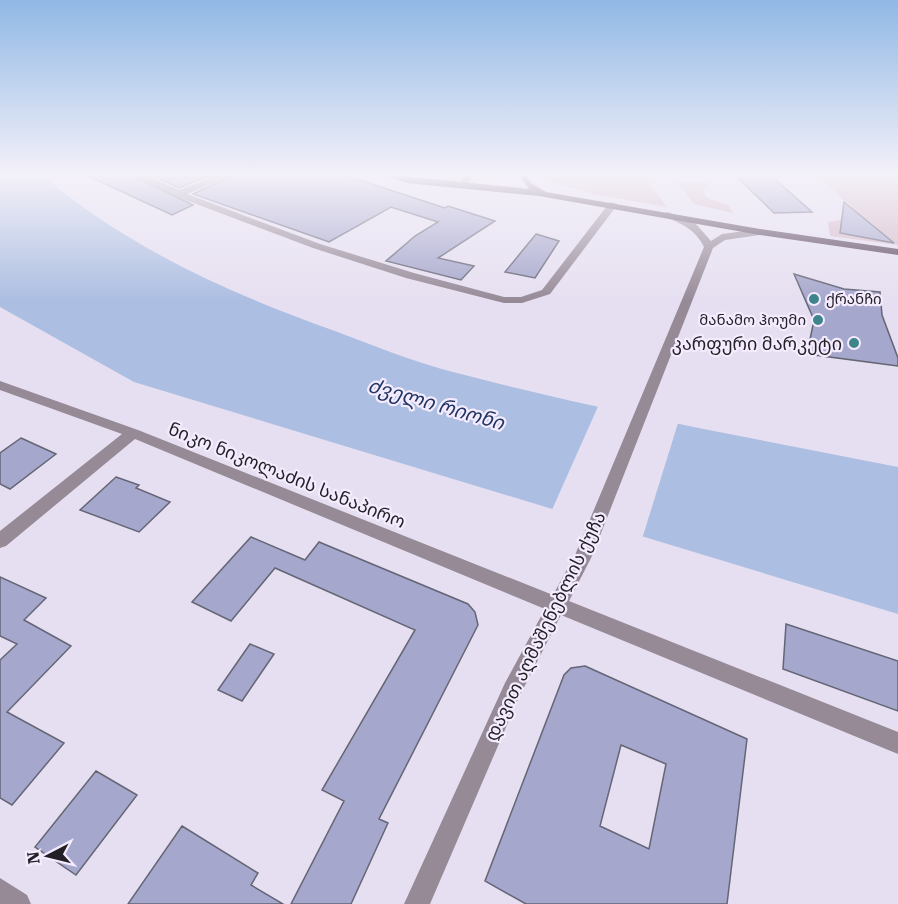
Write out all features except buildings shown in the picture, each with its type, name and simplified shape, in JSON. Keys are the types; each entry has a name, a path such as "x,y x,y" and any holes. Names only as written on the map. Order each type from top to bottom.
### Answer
{"main road":[{"path":"674,216 760,232 898,252"}],"street":[{"path":"237,216 357,261 504,300 522,300 546,292 604,216"},
{"path":"671,216 704,234 709,247"},
{"path":"704,234 704,230 707,229 723,232 722,237 760,232"},
{"name":"დავით აღმაშენებლის ქუჩა","path":"417,904 512,690 583,556 709,247 722,237"},
{"name":"ნიკო ნიკოლაძის სანაპირო","path":"0,385 133,433 557,607 898,743"},
{"path":"0,541 133,433"},
{"path":"0,891 18,904"}],"shaded area":[{"path":"898,216 898,245 830,236 828,222 857,217"}],"water":[{"name":"ძველი რიონი","path":"0,216 97,216 144,246 218,284 296,317 426,364 621,412 898,467 898,614 134,382 0,307"}],"pier":[{"path":"600,402 679,420 642,539 551,512"}],"place":[{"name":"ქრანჩი","path":"814,299"},
{"name":"მანამო ჰოუმი","path":"818,320"},
{"name":"კარფური მარკეტი","path":"854,343"}]}
